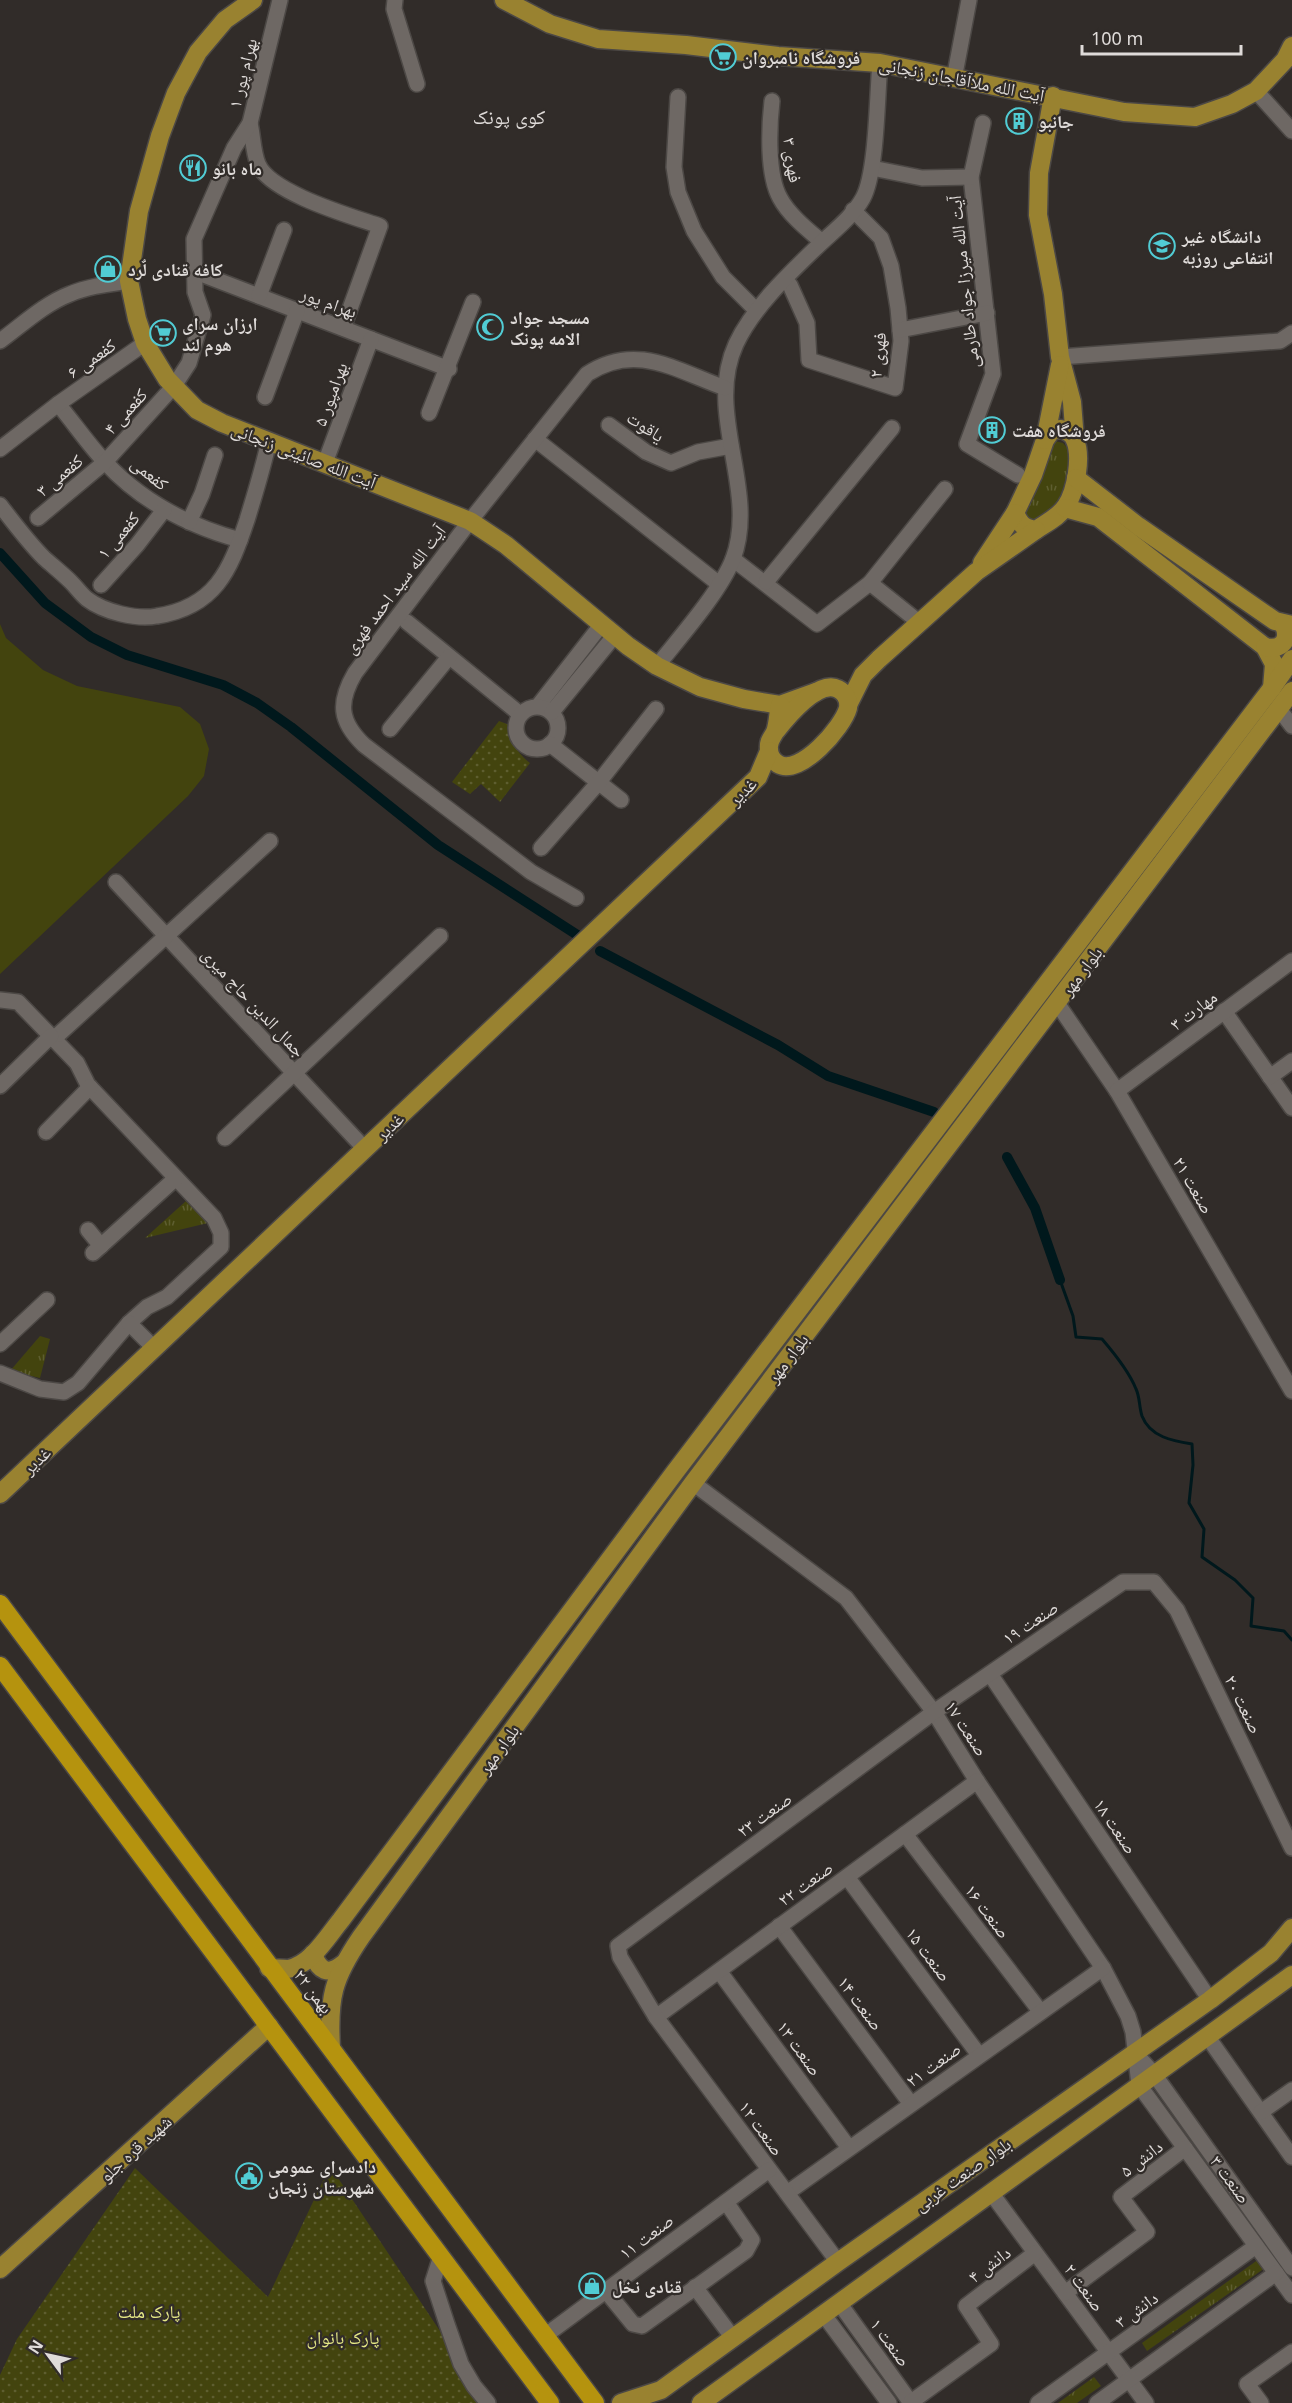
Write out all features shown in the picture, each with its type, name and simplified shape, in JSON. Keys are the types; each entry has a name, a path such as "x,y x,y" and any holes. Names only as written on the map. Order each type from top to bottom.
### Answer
{"highway":[{"name":"۲۲ بهمن","path":"0,1604 269,1968 331,2047 596,2403"},
{"path":"0,1666 550,2403"}],"main road":[{"name":"آیت الله صائینی زنجانی","path":"253,0 225,20 198,52 176,93 160,136 139,211 129,281 137,320 145,343 166,379 197,410 222,423 470,521 507,545 657,666 700,687 744,699 780,705 863,675"},
{"name":"آیت الله ملاآقاجان زنجانی","path":"504,0 550,24 598,39 880,63 1124,112 1195,117 1232,104 1256,91 1285,60 1292,46"},
{"path":"758,777 782,766 797,764 826,743 847,714 849,703 863,675 976,572 1065,508 1076,478 1076,440 1072,402 1060,360 1053,294 1038,215 1039,173 1053,96"},
{"path":"976,572 1015,513 1033,475 1045,440 1060,360"},
{"path":"1045,440 1052,430 1061,429 1069,432 1076,440"},
{"path":"1076,478 1148,533 1287,624 1286,640 1281,646 1274,649 1265,647"},
{"path":"1065,508 1098,516 1265,647 1274,664 1272,688"},
{"path":"1015,513 1020,524 1036,530"},
{"name":"بلوار مهر","path":"269,1968 288,1969 299,1965 313,1954 1292,659"},
{"path":"835,687 844,693 849,703"},
{"path":"776,731 794,709 816,692"},
{"name":"بلوار مهر","path":"331,2047 329,2013 343,1964 693,1483 1292,692"},
{"path":"776,731 780,705"},
{"name":"غدیر","path":"0,1494 758,777 769,751 770,740 776,731"},
{"path":"769,751 774,760 782,766"},
{"path":"924,1144 940,1157"},
{"name":"بلوار صنعت غربی","path":"621,2403 658,2397 732,2338 837,2262 1210,2000 1271,1953 1292,1928"},
{"path":"313,1954 317,1965 326,1971 335,1970 343,1964"},
{"name":"بلوار صنعت غربی","path":"701,2403 1292,1975"},
{"name":"شهید قره جلو","path":"0,2269 269,2026"}],"street":[{"name":"بهرام پور ۱","path":"174,386 189,363 203,315 195,292 194,239 234,147 250,123 280,0"},
{"path":"395,0 394,9 417,84"},
{"path":"954,79 969,0"},
{"path":"657,666 719,584 733,559 740,531 739,502 724,388 735,345 756,310 822,243 863,197 872,168 880,63"},
{"path":"1256,91 1292,131"},
{"path":"678,98 674,167 678,192 694,231 723,277 756,310"},
{"name":"فهری ۳","path":"772,101 773,177 780,198 822,243"},
{"path":"250,123 258,166 277,184 306,201 380,226 343,328"},
{"name":"آیت الله میرزا جواد طارمی","path":"983,123 971,177 993,374 967,444 1018,475"},
{"path":"872,168 922,178 971,177"},
{"name":"فهری ۲","path":"790,285 807,323 809,360 895,388 901,342 891,266 881,238 853,210"},
{"path":"259,296 284,230"},
{"name":"بهرام پور","path":"196,272 448,369"},
{"path":"0,341 51,304 69,294 95,285 129,281"},
{"path":"429,413 473,302"},
{"path":"265,397 297,311"},
{"path":"900,330 987,314"},
{"path":"1060,360 1280,341 1292,333"},
{"name":"بهرامپور ۵","path":"325,463 371,339"},
{"name":"کفعمی ۶","path":"0,449 58,404 145,343"},
{"name":"آیت الله سید احمد فهری","path":"576,898 531,872 364,745 354,735 344,712 345,689 470,521 587,374 618,359 634,358 651,361 724,388"},
{"name":"کفعمی ۴","path":"105,462 174,386"},
{"name":"کفعمی","path":"58,404 105,462 141,494 164,510 189,522 240,540"},
{"name":"یاقوت","path":"609,425 646,452 670,463 698,452 731,446"},
{"path":"766,582 892,428"},
{"path":"535,439 719,584"},
{"path":"0,505 43,557 88,600 143,619 178,613 202,599 221,582 240,540 262,473 269,441"},
{"path":"189,522 202,494 215,454"},
{"name":"کفعمی ۳","path":"38,518 105,462"},
{"path":"733,559 766,582 817,624 870,583 945,489"},
{"name":"کفعمی ۱","path":"101,585 137,545 164,510"},
{"path":"870,583 920,623"},
{"path":"408,622 520,714"},
{"path":"545,709 609,629"},
{"path":"390,729 449,657"},
{"path":"528,708 545,709 557,723 557,734 550,744 539,749 527,747 518,738 515,726 520,714 528,708"},
{"path":"541,848 599,782 656,709"},
{"path":"1279,709 1292,726"},
{"path":"550,744 621,800"},
{"path":"0,1086 270,841"},
{"name":"جمال الدین حاج میری","path":"116,882 365,1149"},
{"path":"225,1137 440,936"},
{"name":"مهارت ۳","path":"1117,1091 1292,962"},
{"path":"0,1000 18,1002 55,1035 77,1063 90,1087 214,1218 221,1233 221,1247 167,1297 147,1307 129,1323 78,1383 64,1392 40,1389 0,1373"},
{"name":"صنعت ۲۱","path":"1057,1003 1117,1091 1292,1391"},
{"path":"1224,1011 1292,1108"},
{"path":"1270,1077 1292,1061"},
{"path":"46,1132 90,1087"},
{"path":"88,1230 97,1250 176,1178"},
{"path":"0,1344 47,1300"},
{"path":"129,1323 154,1348"},
{"name":"صنعت ۱۷","path":"693,1483 846,1598 934,1712 977,1781 1103,1968 1128,2016 1133,2032 1139,2085"},
{"name":"صنعت ۱۹","path":"934,1712 1123,1582 1154,1582"},
{"name":"صنعت ۲۰","path":"1154,1582 1178,1610 1292,1848"},
{"name":"صنعت ۱۸","path":"990,1674 1210,2000"},
{"name":"صنعت ۲۳","path":"618,1946 934,1712"},
{"name":"صنعت ۲۲","path":"656,2017 977,1781"},
{"name":"صنعت ۱۶","path":"905,1834 1040,2011"},
{"name":"صنعت ۱۵","path":"847,1876 979,2055"},
{"name":"صنعت ۱۴","path":"779,1926 911,2104"},
{"name":"صنعت ۱۲","path":"618,1946 620,1957 656,2017 837,2262"},
{"name":"صنعت ۲۱","path":"787,2193 1103,1968"},
{"name":"صنعت ۱۳","path":"719,1971 849,2148"},
{"path":"1207,2036 1292,2157"},
{"name":"صنعت ۳","path":"1135,2053 1154,2074 1292,2268"},
{"name":"صنعت ۳","path":"1139,2085 1292,2295"},
{"path":"1261,2112 1292,2090"},
{"name":"دانش ۵","path":"1065,2293 1147,2232 1121,2197 1185,2148"},
{"name":"صنعت ۱۱","path":"546,2335 769,2170"},
{"name":"صنعت ۲","path":"992,2194 1146,2403"},
{"path":"606,2290 633,2324 642,2326 746,2251 752,2240 726,2202"},
{"name":"دانش ۳","path":"1038,2403 1256,2246"},
{"name":"دانش ۴","path":"911,2403 991,2344 966,2306 1035,2253"},
{"path":"441,2256 433,2282 461,2364 474,2386 488,2403"},
{"path":"1097,2403 1276,2273"},
{"path":"695,2287 732,2338"},
{"name":"صنعت ۱","path":"840,2304 911,2403"},
{"name":"صنعت ۱","path":"824,2315 889,2403"},
{"path":"1261,2403 1247,2384 1292,2352"}],"green space":[{"path":"1055,441 1063,443 1069,450 1064,485 1060,496 1047,515 1038,521 1026,524 1022,513 1049,447"},
{"path":"0,624 6,638 43,670 77,686 180,707 200,724 209,749 204,776 188,796 0,974"},
{"path":"499,721 512,726 516,747 530,763 500,802 481,784 470,794 452,782"},
{"path":"186,1201 208,1223 145,1238"},
{"path":"40,1336 50,1339 40,1378 10,1371"},
{"name":"پارک ملت","path":"330,2166 488,2403 0,2403 0,2375 17,2339 135,2168 268,2297"},
{"path":"1259,2259 1265,2268 1147,2351 1142,2343"},
{"path":"1094,2377 1101,2386 1077,2403 1058,2403"}],"waterway":[{"path":"0,553 45,603 91,637 127,655 223,685 257,703 291,727 438,845 582,938"},
{"path":"600,951 778,1045 828,1076 934,1112"},
{"path":"1007,1157 1035,1208 1060,1280"},
{"path":"1060,1280 1073,1316 1076,1337 1102,1339 1111,1350 1133,1382 1142,1416 1151,1429 1163,1437 1192,1444 1193,1465 1189,1503 1204,1529 1202,1557 1235,1580 1253,1598 1251,1626 1284,1631 1292,1640"}],"place":[{"name":"فروشگاه نامبروان","path":"723,57"},
{"name":"جانبو","path":"1019,121"},
{"name":"ماه بانو","path":"193,168"},
{"name":"دانشگاه غیر انتفاعی روزبه","path":"1162,246"},
{"name":"کافه قنادی لٌرد","path":"108,269"},
{"name":"مسجد جواد الامه پونک","path":"490,327"},
{"name":"ارزان سرای هوم لند","path":"163,333"},
{"name":"فروشگاه هفت","path":"992,430"},
{"name":"دادسرای عمومی شهرستان زنجان","path":"249,2176"},
{"name":"قنادی نخل","path":"592,2286"}],"district":[{"name":"کوی پونک","path":"509,116"}],"park label":[{"name":"پارک بانوان","path":"343,2337"}]}
